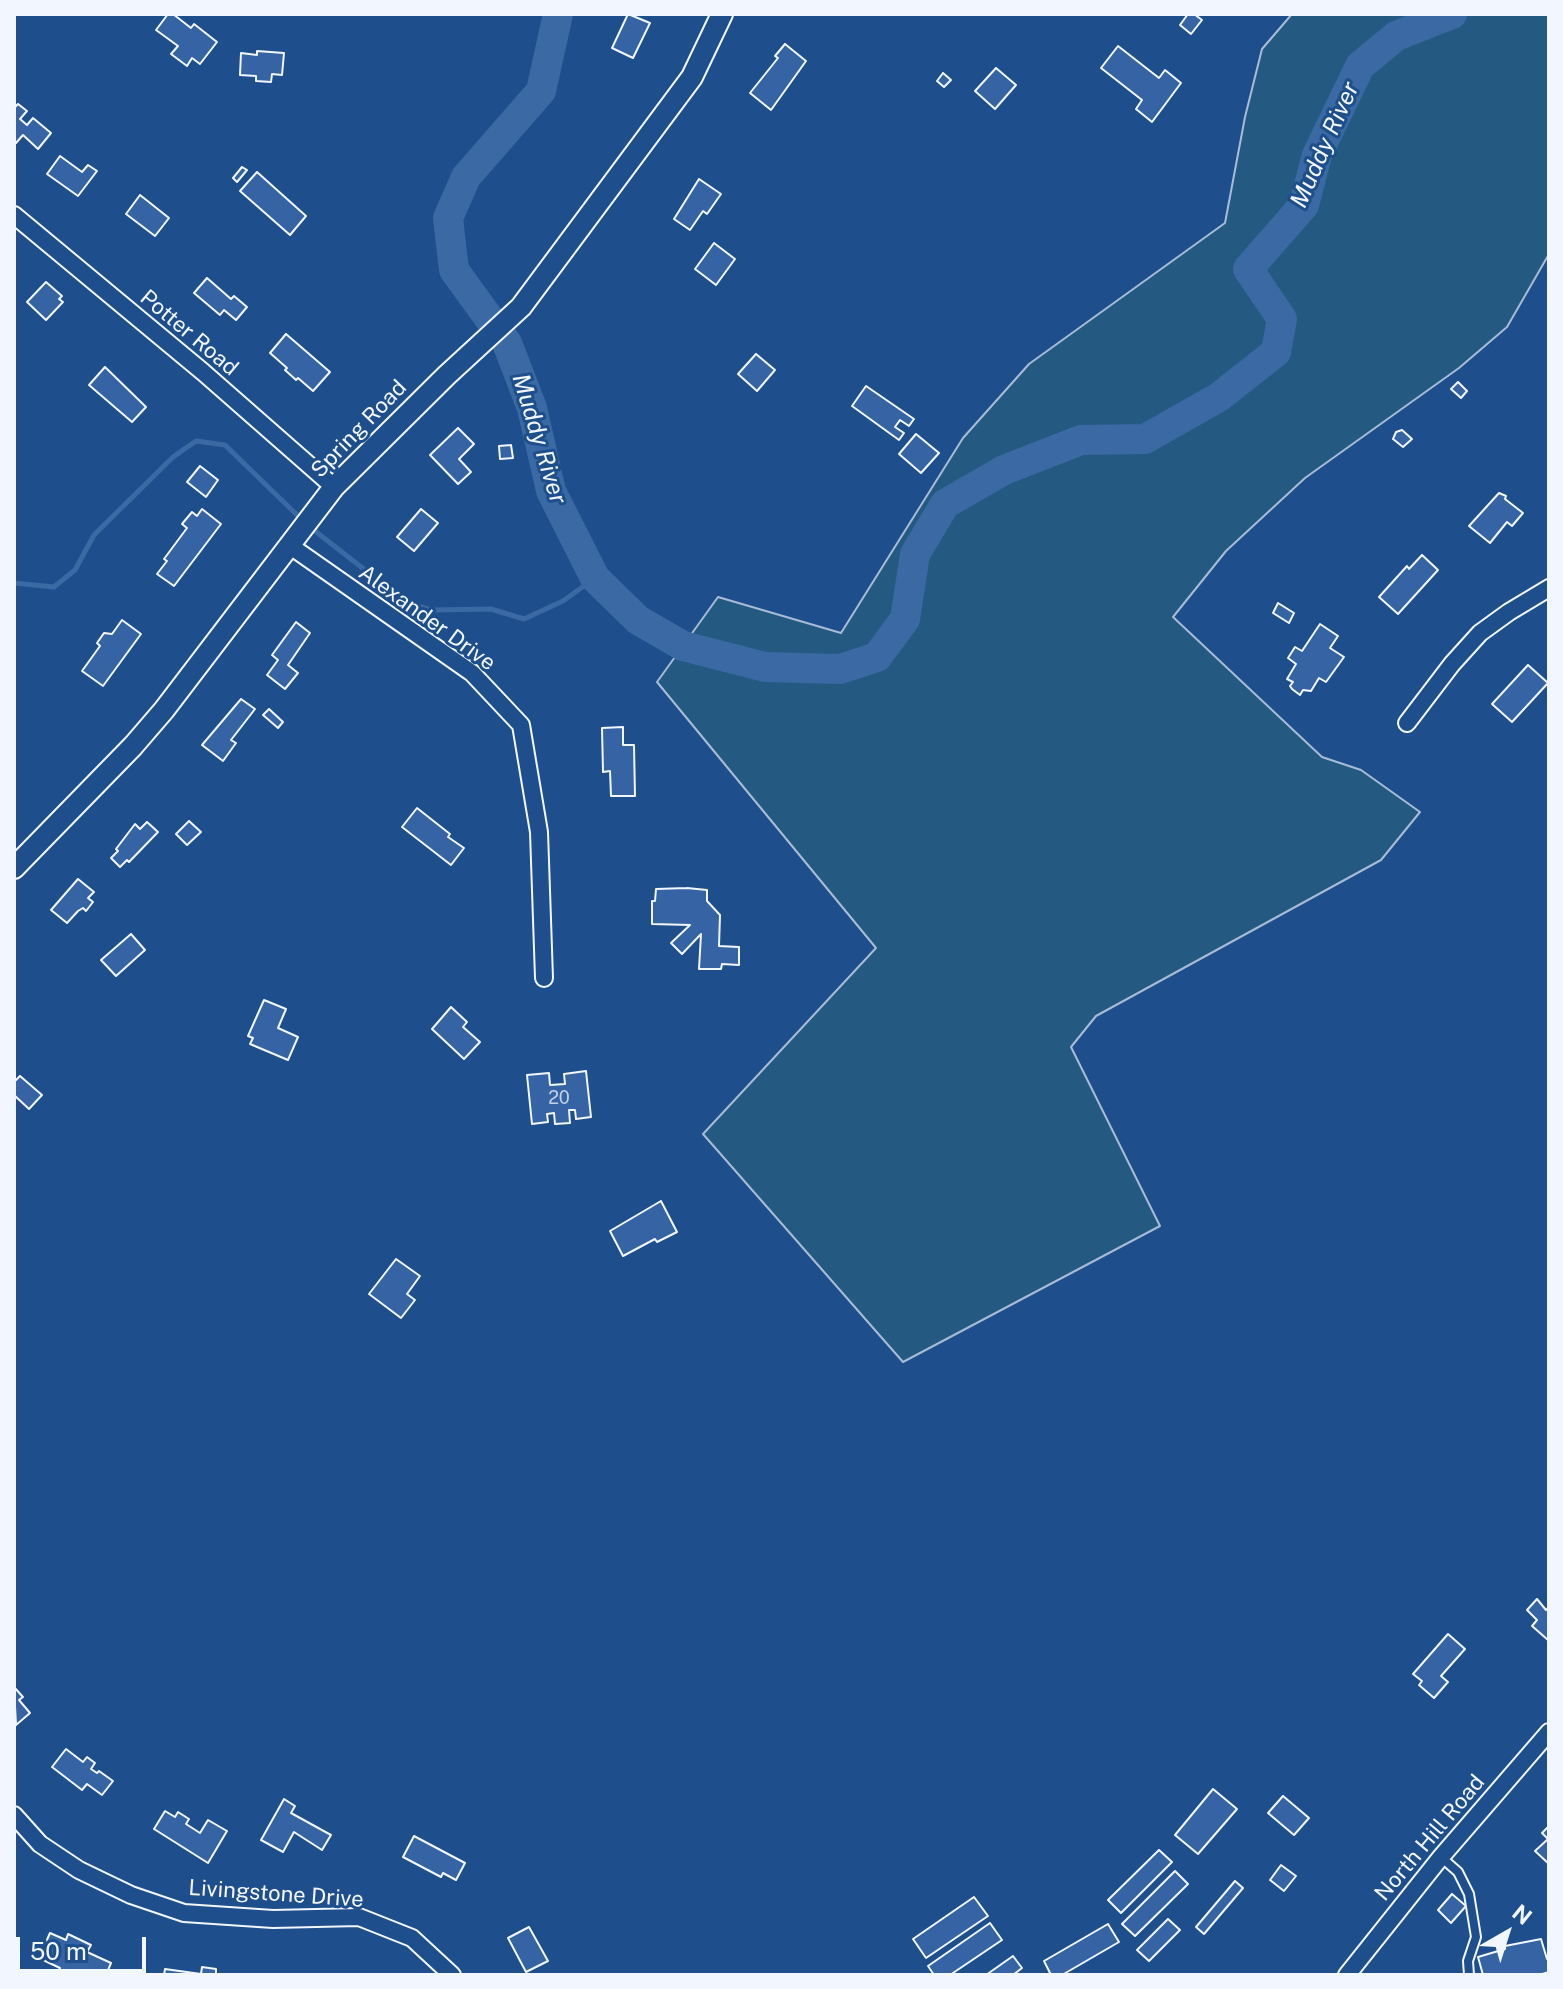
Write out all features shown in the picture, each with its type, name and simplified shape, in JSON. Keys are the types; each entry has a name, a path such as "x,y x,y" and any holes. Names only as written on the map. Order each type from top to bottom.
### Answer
{"street":[{"name":"Spring Road","path":"14,868 164,710 334,487 381,438 521,307 692,77 722,14"},
{"name":"Potter Road","path":"14,215 203,372 334,487"},
{"name":"Alexander Drive","path":"289,545 472,673 521,725 539,832 544,978"},
{"path":"1407,723 1480,633 1549,588"},
{"name":"North Hill Road","path":"1347,1975 1441,1857 1549,1732"},
{"name":"Livingstone Drive","path":"14,1815 40,1844 79,1870 131,1895 184,1913 273,1919 359,1917 412,1938 452,1975"}],"lane":[{"path":"1441,1857 1458,1872 1469,1894 1476,1937 1468,1961 1469,1975"}],"shaded area":[{"path":"1292,14 1549,14 1549,254 1507,327 1459,368 1305,478 1226,551 1173,617 1322,757 1361,770 1420,812 1381,860 1096,1016 1071,1047 1160,1226 903,1362 703,1134 876,948 657,682 718,597 841,633 963,438 1029,364 1225,223 1245,117 1262,49"}],"building":[{"path":"168,14 173,14 191,28 194,24 217,42 200,64 192,58 187,66 171,54 178,46 156,30"},
{"path":"628,14 650,23 633,58 612,48"},
{"path":"1188,14 1202,20 1191,34 1180,25"},
{"path":"785,44 806,61 771,110 750,93 778,58 775,56"},
{"path":"1118,46 1159,78 1165,70 1181,83 1152,122 1136,109 1142,100 1101,68"},
{"path":"257,51 284,53 282,75 272,74 271,82 256,81 256,76 240,75 241,53 257,55"},
{"path":"996,68 1016,85 995,109 975,91"},
{"path":"943,73 951,80 944,87 937,81"},
{"path":"18,104 27,111 20,119 27,125 33,118 51,133 38,149 23,135 16,143 14,141 14,108"},
{"path":"60,156 82,172 88,165 97,171 78,196 47,174"},
{"path":"242,167 247,170 237,182 233,178"},
{"path":"257,172 306,216 290,235 240,191"},
{"path":"699,179 721,194 707,214 703,211 690,230 674,219"},
{"path":"140,195 169,218 155,236 126,214"},
{"path":"714,243 735,259 716,285 695,269"},
{"path":"207,278 231,299 234,296 247,307 236,320 224,310 220,315 194,293"},
{"path":"46,282 62,296 59,299 63,302 46,320 27,302"},
{"path":"286,334 330,372 313,391 298,378 296,380 270,353"},
{"path":"756,354 775,370 757,391 738,374"},
{"path":"105,367 146,407 132,422 89,385"},
{"path":"1458,382 1467,391 1461,398 1451,389"},
{"path":"866,386 914,419 909,426 900,420 895,427 904,433 899,440 852,406"},
{"path":"458,428 474,444 459,459 471,472 458,484 430,455"},
{"path":"1402,430 1412,439 1403,447 1393,439 1396,432"},
{"path":"916,434 939,453 921,473 899,454"},
{"path":"511,445 513,458 500,459 499,446"},
{"path":"200,466 218,480 206,497 187,482"},
{"path":"1499,493 1523,513 1512,526 1507,522 1490,543 1469,526"},
{"path":"202,509 221,524 174,586 157,574 187,528 182,524 192,512 197,516"},
{"path":"421,509 438,523 414,551 397,537"},
{"path":"1422,555 1438,570 1398,614 1379,597 1407,566 1409,569"},
{"path":"1278,603 1294,613 1289,623 1273,613"},
{"path":"122,620 141,634 103,686 82,671 100,646 97,643 104,633 112,634"},
{"path":"296,622 310,633 288,665 298,673 285,689 267,675 278,660 272,655"},
{"path":"1320,624 1338,636 1330,648 1344,657 1326,682 1319,678 1311,691 1303,690 1300,695 1290,686 1293,682 1287,679 1296,664 1288,658 1295,647 1302,651"},
{"path":"1528,665 1548,683 1512,722 1492,704"},
{"path":"241,699 255,709 231,740 236,743 223,761 202,745"},
{"path":"269,709 283,722 278,728 263,715"},
{"path":"623,727 623,745 634,745 635,796 611,796 610,771 603,772 602,728"},
{"path":"417,808 464,848 451,865 402,827"},
{"path":"189,821 201,832 187,845 176,834"},
{"path":"147,822 158,832 129,862 127,860 120,867 111,858 118,851 116,849 135,824 140,829"},
{"path":"78,879 94,892 88,898 93,902 86,911 83,908 78,911 67,923 51,910"},
{"path":"656,889 707,890 707,901 720,915 719,946 739,947 739,965 722,964 721,969 699,969 701,934 682,954 671,943 690,925 652,924 652,901 655,901"},
{"path":"131,934 145,950 116,976 101,960"},
{"path":"264,1000 286,1009 278,1028 298,1037 288,1060 250,1044 253,1038 248,1036"},
{"path":"451,1007 467,1022 463,1027 480,1042 464,1059 432,1029"},
{"path":"586,1071 591,1117 576,1119 575,1110 569,1110 570,1123 555,1124 554,1113 547,1114 548,1122 532,1124 527,1075 549,1073 550,1085 565,1084 564,1074"},
{"path":"20,1076 42,1095 29,1109 14,1095 14,1082"},
{"path":"661,1201 677,1232 657,1242 655,1239 623,1256 610,1231"},
{"path":"396,1259 420,1276 407,1294 415,1300 401,1318 369,1294"},
{"path":"1537,1599 1546,1610 1549,1607 1548,1640 1532,1626 1537,1620 1527,1610"},
{"path":"1448,1634 1465,1649 1441,1676 1448,1682 1434,1698 1419,1685 1422,1681 1413,1674"},
{"path":"14,1687 23,1697 19,1700 30,1713 16,1725"},
{"path":"66,1749 83,1762 87,1757 95,1763 91,1769 113,1781 102,1795 87,1784 82,1790 52,1767"},
{"path":"1213,1789 1237,1809 1198,1854 1175,1835"},
{"path":"1283,1796 1309,1818 1294,1835 1268,1813"},
{"path":"284,1799 295,1806 291,1813 331,1835 322,1850 294,1832 283,1852 261,1840"},
{"path":"165,1811 175,1817 178,1812 189,1819 186,1824 200,1833 208,1820 227,1831 208,1863 154,1829"},
{"path":"1549,1826 1549,1864 1535,1851 1548,1839 1542,1833"},
{"path":"414,1836 465,1863 456,1880 443,1873 441,1877 403,1857"},
{"path":"1159,1850 1172,1862 1121,1913 1108,1900"},
{"path":"1281,1865 1296,1876 1284,1891 1270,1880"},
{"path":"1175,1871 1188,1884 1135,1936 1122,1924"},
{"path":"1235,1881 1243,1888 1204,1934 1196,1927"},
{"path":"1452,1894 1466,1906 1451,1923 1438,1910"},
{"path":"974,1897 988,1916 926,1958 913,1939"},
{"path":"1168,1919 1180,1930 1149,1961 1137,1950"},
{"path":"990,1923 1002,1940 950,1975 934,1975 928,1966"},
{"path":"1108,1924 1119,1942 1062,1975 1051,1975 1044,1961"},
{"path":"529,1927 548,1961 526,1972 508,1938"},
{"path":"50,1933 66,1940 68,1934 91,1945 87,1952 111,1963 106,1975 56,1975 60,1968 43,1960 46,1953 42,1951"},
{"path":"1541,1939 1549,1958 1549,1972 1539,1975 1483,1975 1478,1957 1505,1949 1505,1946"},
{"path":"1013,1956 1022,1968 1013,1975 986,1975"},
{"path":"202,1967 216,1969 216,1975 164,1975 165,1969 201,1974"}],"waterway":[{"name":"Muddy River","path":"558,14 541,91 466,177 448,218 454,270 507,343 532,408 551,491 595,578 638,620 683,646 765,667 840,669 877,657 905,619 915,554 945,504 1004,470 1081,440 1145,439 1219,397 1276,352 1282,319 1248,269 1304,205 1317,155 1360,66 1396,36 1452,14"},
{"path":"14,583 54,587 75,570 94,535 173,457 196,441 225,445 297,515"},
{"path":"315,531 406,602 431,610 491,609 524,619 563,601 595,578"}]}
